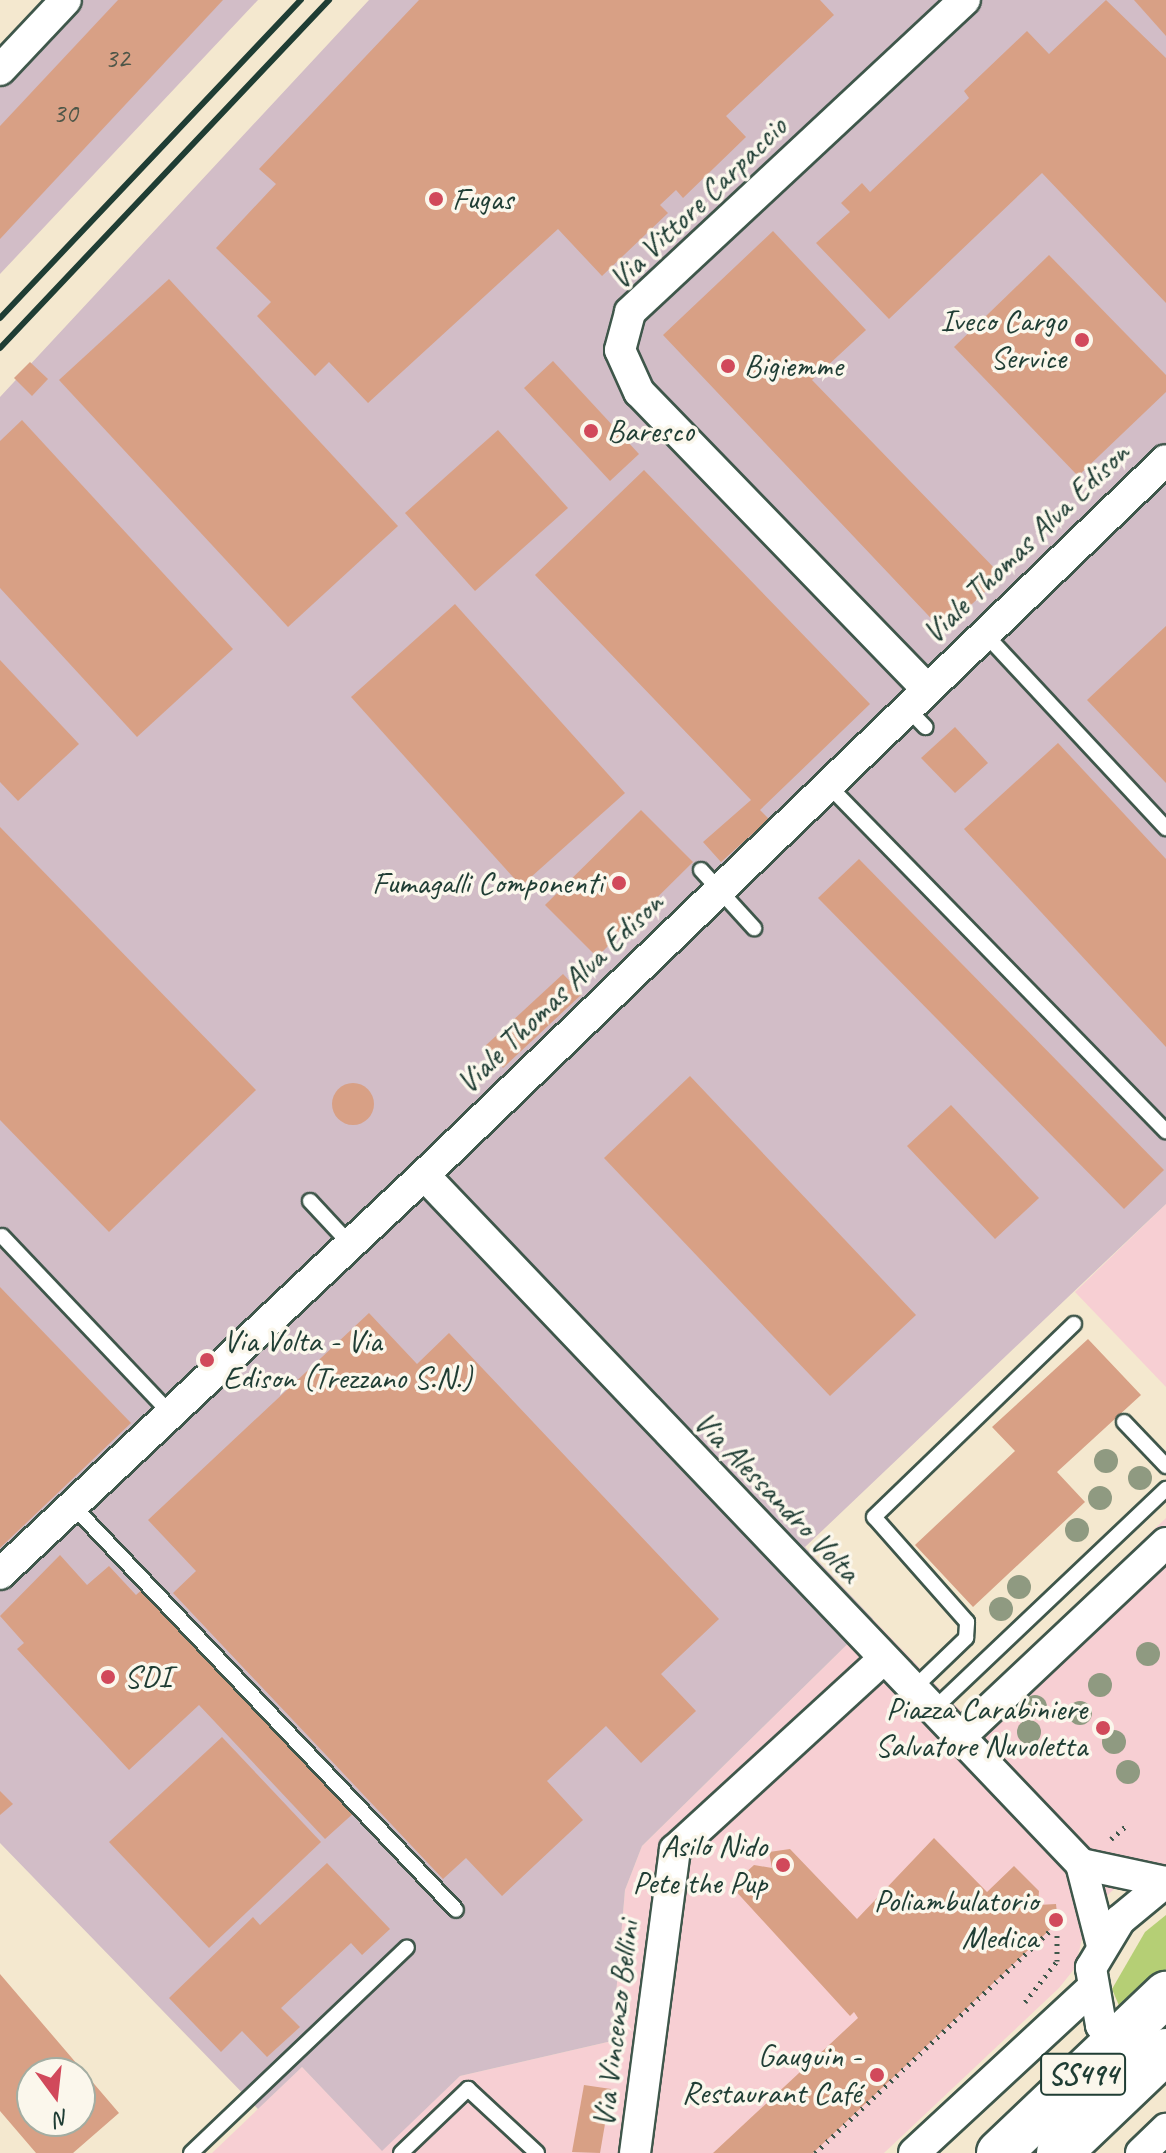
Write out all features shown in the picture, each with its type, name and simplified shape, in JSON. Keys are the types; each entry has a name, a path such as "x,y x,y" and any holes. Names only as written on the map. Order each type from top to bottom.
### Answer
{"main road":[{"name":"SS494","path":"1059,2153 1147,2062 1166,1994"},
{"name":"SS494","path":"999,2153 1147,2062"}],"street":[{"path":"0,70 66,0"},
{"name":"Via Vittore Carpaccio","path":"919,707 639,392 620,350 630,312 965,0"},
{"name":"Viale Thomas Alva Edison","path":"0,1574 424,1175 710,880 919,707 984,633 1166,460"},
{"name":"Via Alessandro Volta","path":"424,1175 882,1660 1081,1864 1102,1946"},
{"path":"960,1737 1166,1543"},
{"name":"Via Vincenzo Bellini","path":"635,2153 675,1850 882,1660"},
{"path":"1081,1864 1166,1882"},
{"path":"1147,2062 1091,1989 1091,1968 1102,1946 1128,1912 1166,1882"},
{"path":"914,2153 1091,1989"},
{"path":"1141,2153 1166,2129"}],"lane":[{"path":"984,633 1166,828"},
{"path":"828,785 1166,1131"},
{"path":"710,880 754,928"},
{"path":"310,1201 350,1244"},
{"path":"2,1236 171,1414"},
{"path":"923,1699 966,1638 967,1622 874,1517 1074,1324"},
{"path":"1124,1422 1166,1466"},
{"path":"923,1699 1166,1489"},
{"path":"74,1507 456,1910"},
{"path":"191,2153 407,1947"},
{"path":"401,2153 468,2089 537,2153"}],"path":[{"path":"815,2153 1057,1924 1057,1961 1034,1993"},
{"path":"913,2059 921,2067"}],"shaded area":[{"path":"82,0 258,0 0,274 0,88"},
{"path":"369,0 1166,0 1166,1204 805,1547 873,1619 642,1846 625,1890 612,2041 460,2076 382,2151 302,2067 258,2109 0,1843 0,397"},
{"path":"1166,1204 1166,1387 1075,1292"},
{"path":"1166,1518 1166,1866 1136,1868 1088,1914 1075,1968 1059,1988 884,2153 212,2153 302,2067 382,2150 460,2076 612,2041 625,1890 642,1846 873,1619 962,1712"}],"green space":[{"path":"1166,1915 1166,1969 1120,2008 1112,1989 1145,1932"}],"building":[{"path":"118,0 223,0 0,239 0,126"},
{"name":"Fugas","path":"419,0 820,0 834,15 726,116 746,137 683,198 676,190 660,205 668,213 602,276 558,229 368,403 329,362 315,376 257,316 271,302 216,248 276,184 259,169"},
{"path":"1106,0 1166,58 1166,303 1042,173 889,319 816,243 850,212 841,203 862,183 870,192 969,98 964,91 1027,31 1049,54"},
{"path":"1134,0 1166,0 1166,36"},
{"path":"773,231 866,330 812,380 1002,576 943,631 663,335"},
{"path":"1049,255 1166,375 1166,392 1078,476 954,347"},
{"path":"169,279 398,526 288,627 59,380"},
{"name":"Baresco","path":"553,361 639,454 610,481 524,388"},
{"path":"30,362 48,379 32,396 14,378"},
{"path":"22,420 233,649 137,737 0,588 0,441"},
{"path":"498,430 568,508 475,591 405,513"},
{"path":"644,470 870,704 760,810 769,819 721,862 703,842 751,800 535,575"},
{"path":"455,604 625,793 521,886 351,697"},
{"path":"1166,626 1166,783 1087,700"},
{"path":"0,660 79,744 18,801 0,782"},
{"path":"955,727 988,763 955,793 921,758"},
{"path":"1058,743 1166,859 1166,1047 964,829"},
{"name":"Fumagalli Componenti","path":"641,810 693,862 597,957 545,905"},
{"path":"0,827 256,1090 109,1232 0,1120"},
{"path":"859,859 1164,1170 1124,1209 818,898"},
{"path":"563,974 582,994 503,1068 484,1047"},
{"path":"690,1076 916,1315 830,1396 604,1158"},
{"path":"353,1083 368,1089 374,1104 368,1119 353,1125 338,1119 332,1104 338,1089"},
{"path":"951,1105 1039,1198 995,1239 907,1146"},
{"path":"0,1287 131,1423 0,1548"},
{"path":"369,1313 417,1364 449,1333 719,1619 661,1674 696,1711 641,1763 606,1726 547,1781 583,1820 502,1896 466,1858 443,1879 173,1593 196,1571 148,1520"},
{"path":"1088,1339 1141,1395 1057,1472 1085,1502 973,1607 915,1545 1015,1451 992,1427"},
{"path":"60,1555 87,1585 109,1566 136,1595 145,1587 356,1811 325,1839 199,1705 129,1770 17,1649 24,1643 0,1616"},
{"path":"222,1737 321,1842 209,1948 109,1842"},
{"path":"0,1791 13,1804 0,1815"},
{"path":"934,1838 987,1892 1014,1866 1039,1891 1038,1905 1056,1904 1058,1922 813,2153 713,2153 858,2018 854,2012 850,2016 731,1886 754,1865 772,1868 769,1852 790,1849 857,1919"},
{"path":"327,1863 390,1929 362,1955 351,1943 281,2008 300,2027 267,2057 242,2031 221,2052 169,1998 253,1917 260,1925"},
{"path":"0,1974 71,2057 16,2057 16,2130 0,2111"},
{"path":"584,2085 611,2089 600,2153 572,2152"},
{"path":"96,2086 119,2113 96,2133"},
{"path":"22,2137 91,2137 73,2153 36,2153"}],"railway":[{"path":"0,318 301,0"},
{"path":"0,348 329,0"}],"place":[{"name":"Fugas","path":"436,199"},
{"name":"Iveco Cargo Service","path":"1082,340"},
{"name":"Bigiemme","path":"728,366"},
{"name":"Baresco","path":"591,431"},
{"name":"Fumagalli Componenti","path":"619,883"},
{"name":"Via Volta - Via Edison (Trezzano S.N.)","path":"207,1360"},
{"name":"SDI","path":"108,1677"},
{"name":"Piazza Carabiniere Salvatore Nuvoletta","path":"1103,1728"},
{"name":"Asilo Nido Pete the Pup","path":"783,1865"},
{"name":"Poliambulatorio Medica","path":"1056,1920"},
{"name":"Gauguin - Restaurant Café","path":"877,2075"}]}
